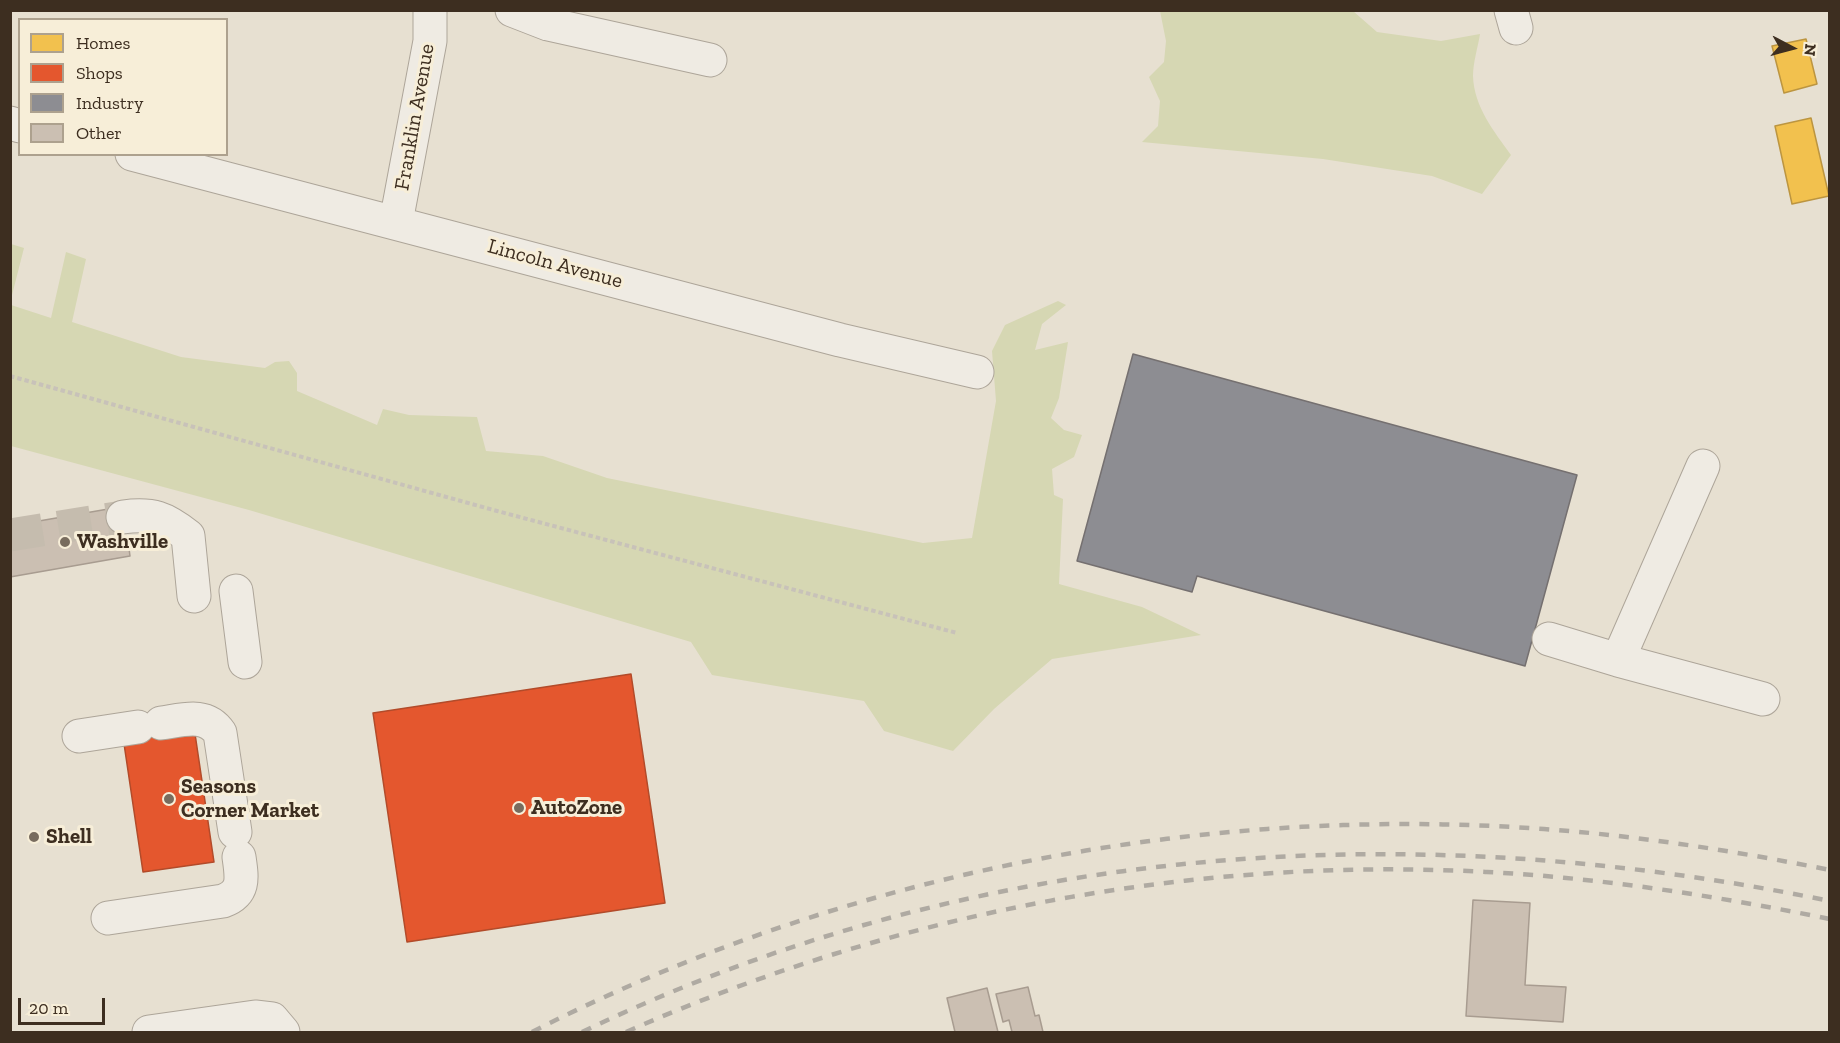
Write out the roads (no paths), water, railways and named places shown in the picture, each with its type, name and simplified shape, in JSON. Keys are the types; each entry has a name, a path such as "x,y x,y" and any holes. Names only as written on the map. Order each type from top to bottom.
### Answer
{"street":[{"name":"Franklin Avenue","path":"396,222 430,42 430,10"},
{"path":"512,10 548,24 710,60"},
{"name":"Lincoln Avenue","path":"140,156 840,340 978,372"},
{"path":"1618,660 1703,466"},
{"path":"123,517 143,514 168,521 188,536 194,596"},
{"path":"236,591 245,662"},
{"path":"1549,639 1763,699"},
{"path":"79,736 202,719 214,725 220,733 242,878 241,887 234,897 223,901 108,918"},
{"path":"148,1032 256,1025 272,1019 283,1032"}],"tunnel":[{"path":"10,535 123,517"}],"railway":[{"path":"532,1032 650,977 772,930 897,892 1024,862 1153,841 1283,828 1414,824 1544,829 1687,845 1830,870"},
{"path":"582,1032 731,969 883,920 1038,885 1194,863 1352,854 1511,858 1671,874 1830,901"},
{"path":"626,1032 728,990 833,955 939,925 1047,901 1156,884 1266,874 1376,869 1487,872 1659,889 1830,919"}],"place":[{"name":"Washville","path":"65,542"},
{"name":"Seasons Corner Market","path":"169,799"},
{"name":"AutoZone","path":"519,808"},
{"name":"Shell","path":"34,837"}]}
